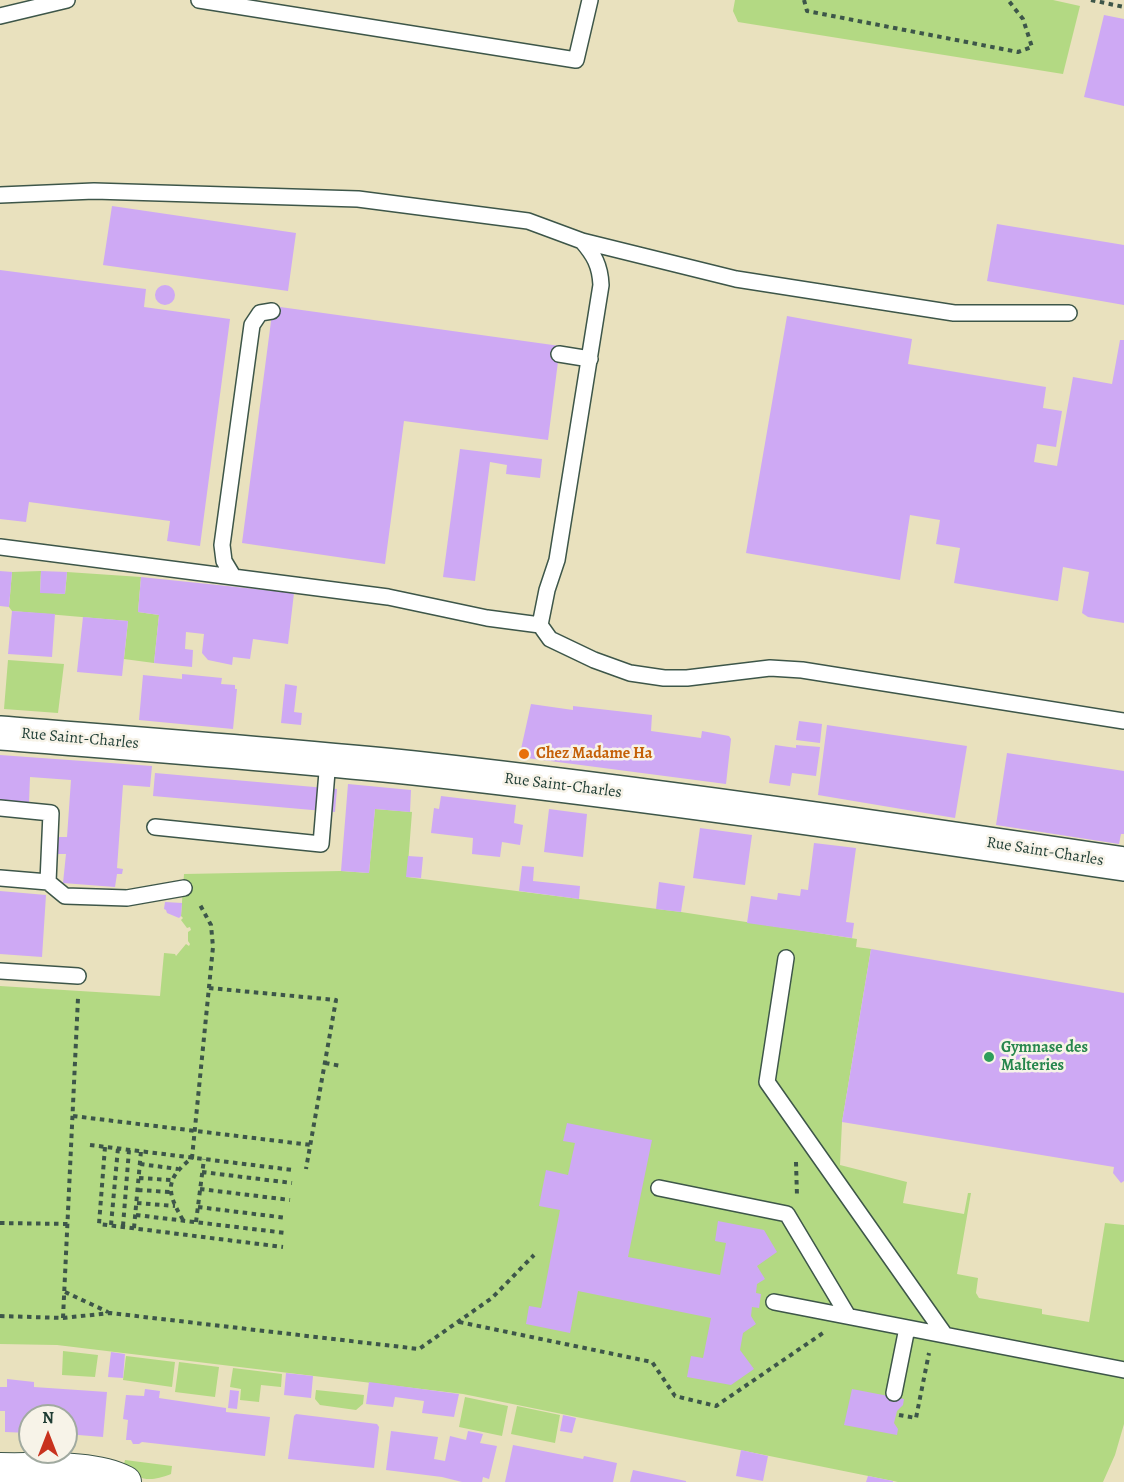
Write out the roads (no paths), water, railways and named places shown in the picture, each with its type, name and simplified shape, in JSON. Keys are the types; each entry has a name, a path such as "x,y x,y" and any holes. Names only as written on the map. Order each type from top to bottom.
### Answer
{"street":[{"name":"Rue Saint-Charles","path":"0,733 328,760 500,778 815,818 1124,864"},
{"path":"0,1469 66,1470 109,1475 125,1482"}],"lane":[{"path":"0,16 67,0"},
{"path":"199,0 576,60 590,0"},
{"path":"0,195 94,191 358,199 528,221 582,241 736,279 954,313 1069,313"},
{"path":"582,241 596,257 601,270 601,285 557,560 547,590 540,625 550,639 594,660 630,673 664,678 687,678 770,668 802,670 1124,721"},
{"path":"233,576 224,561 222,545 252,325 260,313 272,311"},
{"path":"560,354 590,358"},
{"path":"0,547 388,597 487,618 540,625"},
{"path":"155,828 321,844 328,760"},
{"path":"0,808 51,813 48,882"},
{"path":"0,878 48,882 65,896 127,898 184,888"},
{"path":"786,958 767,1082 939,1334"},
{"path":"0,971 78,976"},
{"path":"659,1188 787,1214 848,1316"},
{"path":"774,1302 1124,1370"},
{"path":"894,1393 907,1328"}],"place":[{"name":"Chez Madame Ha","path":"524,754"},
{"name":"Gymnase des Malteries","path":"989,1057"}]}
